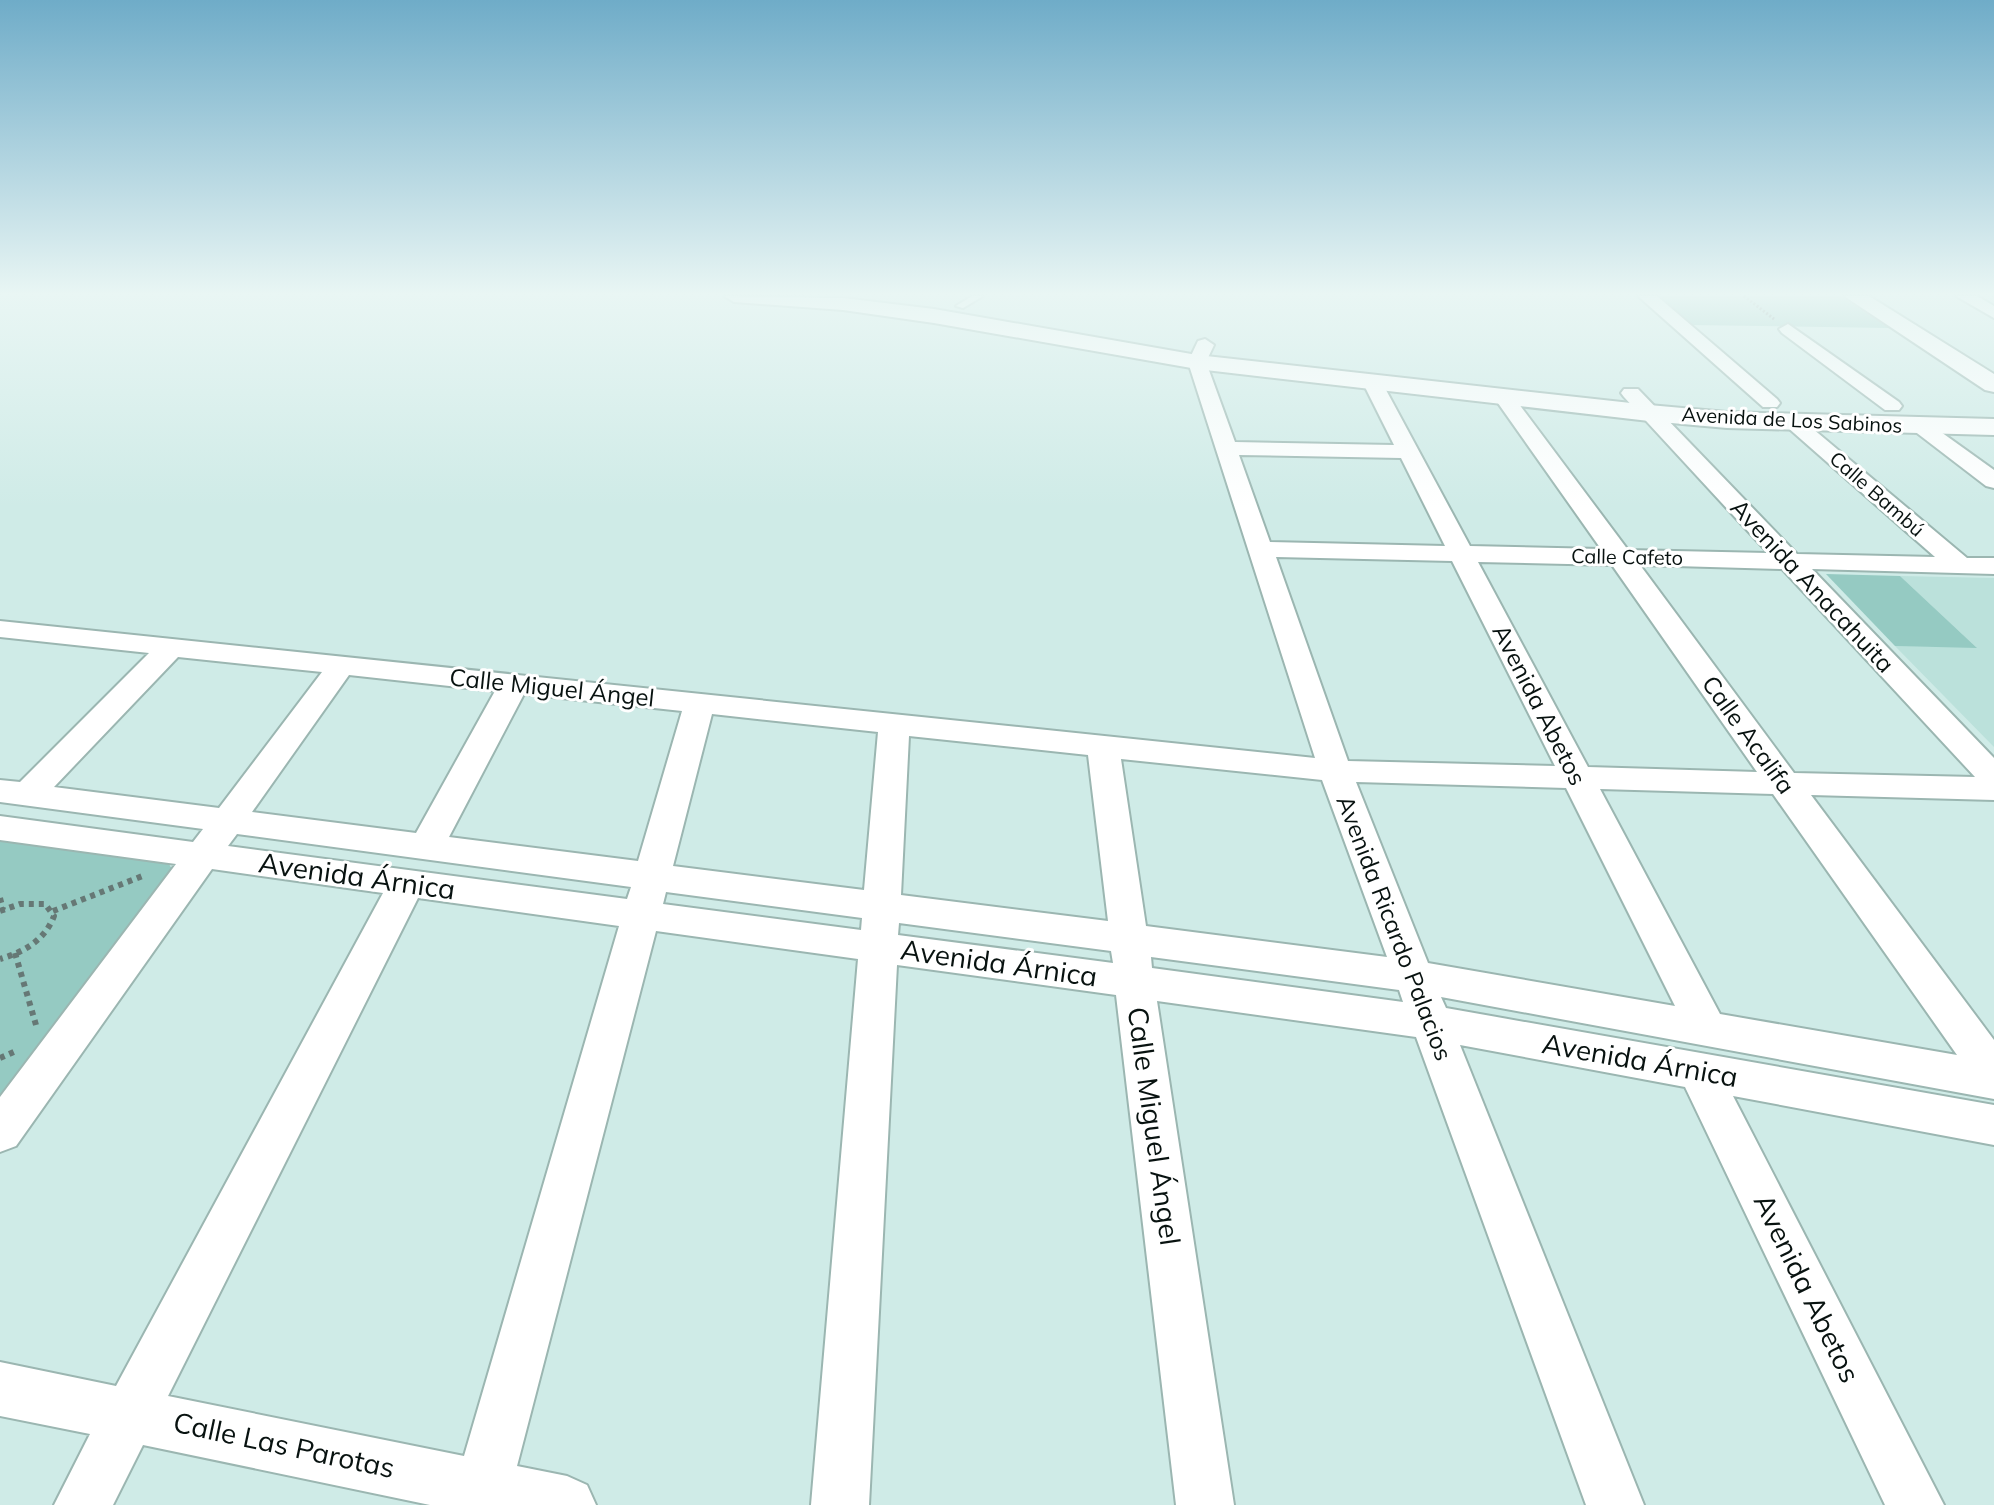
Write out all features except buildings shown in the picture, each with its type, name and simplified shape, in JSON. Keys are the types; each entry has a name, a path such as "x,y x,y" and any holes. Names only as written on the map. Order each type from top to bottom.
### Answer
{"street":[{"name":"Avenida Ricardo Palacios","path":"1204,366 1226,448 1335,771 1615,1505"},
{"name":"Avenida de Los Sabinos","path":"1282,366 1372,381 1649,413 1793,422 1994,427"},
{"name":"Avenida de Los Sabinos","path":"1343,366 1770,403 1994,408"},
{"path":"1727,366 1770,403"},
{"path":"1838,366 1892,406"},
{"path":"1964,366 1994,385"},
{"name":"Avenida Abetos","path":"1372,381 1577,777 1915,1505"},
{"name":"Avenida Anacahuita","path":"1631,393 1994,778"},
{"name":"Calle Acalifa","path":"1503,396 1994,1073"},
{"name":"Calle Bambú","path":"1793,422 1960,565"},
{"path":"1920,426 1994,481"},
{"path":"1226,448 1408,452"},
{"name":"Calle Cafeto","path":"1260,549 1994,566"},
{"name":"Calle Miguel Ángel","path":"0,629 1335,771 1994,789"},
{"path":"13,793 171,647"},
{"path":"0,1132 342,665"},
{"path":"83,1505 416,865 514,684"},
{"path":"480,1496 700,703"},
{"path":"840,1505 894,724"},
{"name":"Calle Miguel Ángel","path":"1103,746 1205,1505"},
{"name":"Avenida Árnica","path":"13,793 228,821 416,865"},
{"name":"Avenida Árnica","path":"0,828 202,855 416,865 880,927 1134,982 1430,1022 1994,1080"},
{"name":"Avenida Árnica","path":"880,927 1129,939 1412,976 1994,1125"},
{"name":"Calle Las Parotas","path":"0,1389 131,1414 480,1496 567,1505"}],"path":[{"path":"53,911 148,874"},
{"path":"0,898 2,910 34,903 45,904 53,911"},
{"path":"0,959 44,934 52,924 53,911"},
{"path":"15,953 40,1040"}],"shaded area":[{"path":"1826,574 1900,576 1977,648 1895,646"},
{"path":"1900,576 1994,578 1994,747 1895,646 1976,647"},
{"path":"0,837 165,858 174,872 0,1104"}]}
